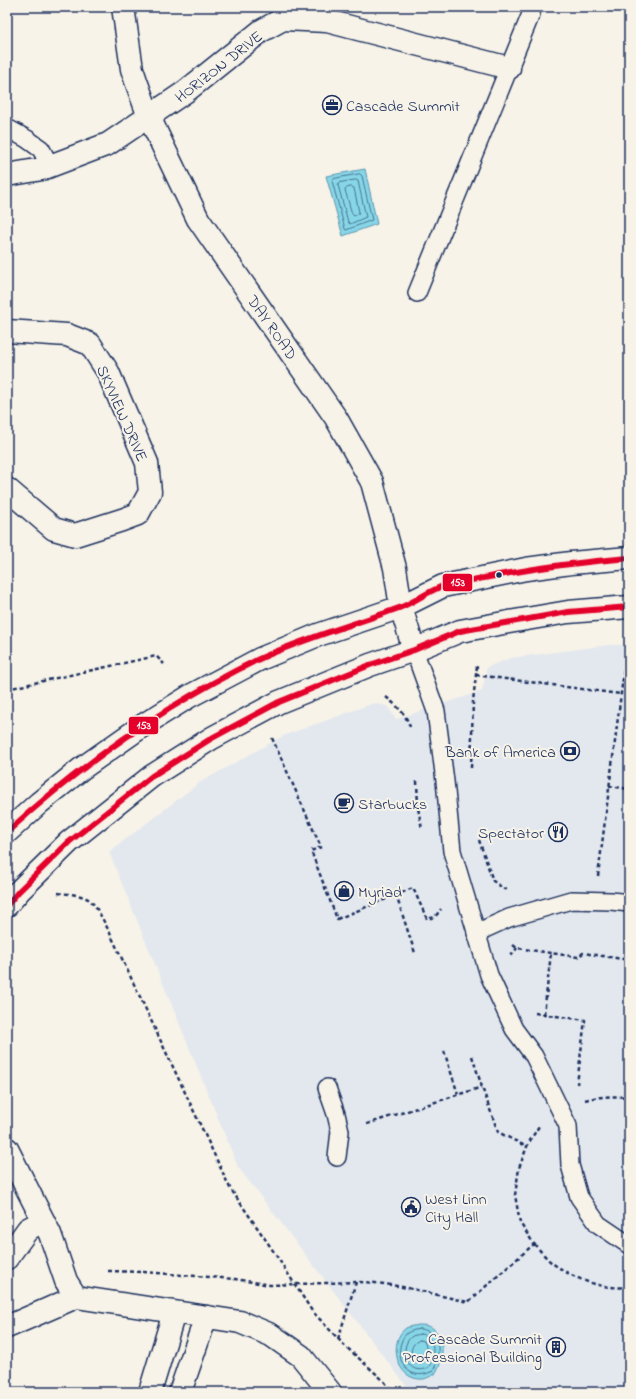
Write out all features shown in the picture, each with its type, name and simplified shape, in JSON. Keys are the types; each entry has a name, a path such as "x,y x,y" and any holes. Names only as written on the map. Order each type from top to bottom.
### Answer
{"street":[{"name":"DAY ROAD","path":"123,7 132,69 149,117 198,219 336,418 372,482 395,568 401,607 414,650"},
{"name":"HORIZON DRIVE","path":"7,175 42,169 108,144 185,92 261,31 283,19 327,21 509,68"},
{"name":"SKYVIEW DRIVE","path":"7,331 67,335 90,344 108,372 147,463 150,492 138,514 75,534 54,529 7,489"},
{"path":"7,832 39,803 81,769 145,724 190,696 260,659 318,635 401,607 443,586 488,576 571,562 629,558"},
{"path":"13,898 69,842 152,776 212,738 279,702 301,692 370,665 414,650 460,631 568,612 629,607"},
{"path":"7,1149 44,1221 66,1281 76,1297"},
{"path":"7,1258 28,1229 44,1221"},
{"path":"7,1327 76,1297 240,1322 271,1335 301,1356 330,1392"},
{"path":"150,1392 174,1313"},
{"path":"180,1392 206,1317"}],"lane":[{"path":"417,293 509,68 532,7"},
{"path":"7,128 41,149 50,166"},
{"path":"414,650 436,711 452,851 489,975 514,1029 568,1107 570,1165 579,1197 598,1224 629,1245"},
{"path":"476,933 509,918 571,900 629,903"},
{"path":"327,1088 340,1131 337,1157"}],"path":[{"path":"591,877 598,877 628,638"},
{"path":"7,689 156,656 164,664"},
{"path":"471,771 473,701 477,666"},
{"path":"476,675 620,694"},
{"path":"270,734 321,847 311,851 337,919 413,888 427,919 435,917 441,911 442,905"},
{"path":"609,786 629,789"},
{"path":"476,833 493,882 504,890 515,889"},
{"path":"13,898 47,891 73,894 88,898 92,902 108,929 230,1188 312,1311 338,1339 383,1380 393,1392"},
{"path":"396,895 415,953"},
{"path":"517,948 578,957 583,953 629,960"},
{"path":"544,1014 551,953"},
{"path":"558,1016 585,1020 568,1107"},
{"path":"444,1051 458,1094"},
{"path":"472,1056 498,1132 527,1147"},
{"path":"367,1124 482,1087"},
{"path":"629,1097 614,1096 594,1098 548,1116 536,1129 527,1147 519,1168 515,1195 520,1223 534,1244 551,1262 572,1275 592,1284 621,1288 629,1287"},
{"path":"101,1271 143,1272 235,1279 270,1285 372,1282 403,1287 468,1302 534,1244"},
{"path":"338,1339 356,1282"}],"shaded area":[{"path":"608,645 629,645 629,1392 411,1392 238,1167 109,852 199,783 283,736 374,703 387,706 396,719 482,691 487,667 511,658"}],"water":[{"path":"365,169 377,224 343,236 326,176"},
{"path":"418,1325 432,1327 439,1336 442,1345 441,1359 438,1369 435,1374 424,1379 414,1378 406,1374 397,1359 396,1350 397,1341 400,1334 407,1327"}],"transit line":[{"name":"153","path":"7,832 66,782 127,736 192,695 276,651 399,608 443,586 538,568 629,558"},
{"name":"153","path":"7,905 19,891 69,842 152,776 212,738 279,702 370,665 414,650 460,631 568,612 629,607"}],"place":[{"name":"Cascade Summit","path":"332,105"},
{"name":"Bank of America","path":"570,751"},
{"name":"Starbucks","path":"344,803"},
{"name":"Spectator","path":"558,832"},
{"name":"Myriad","path":"344,891"},
{"name":"West Linn City Hall","path":"411,1207"},
{"name":"Cascade Summit Professional Building","path":"556,1347"}]}
